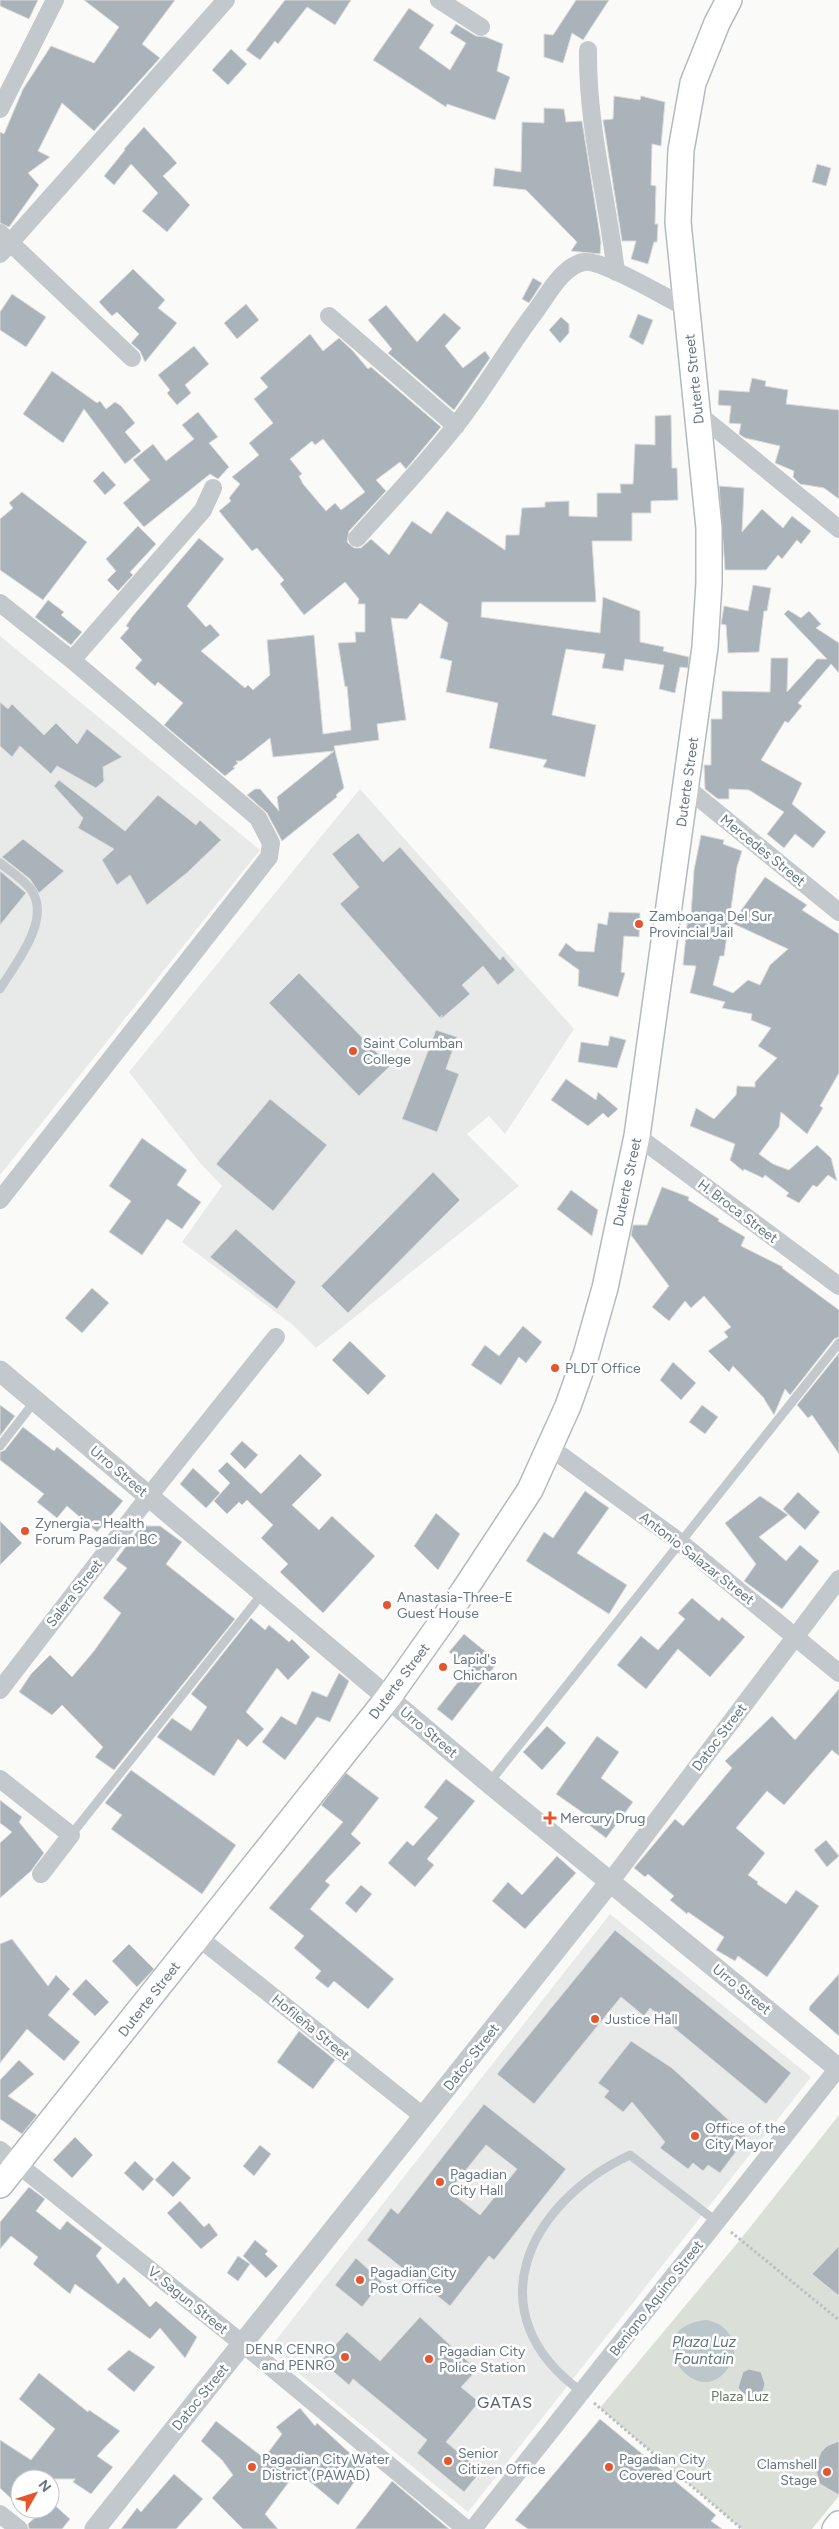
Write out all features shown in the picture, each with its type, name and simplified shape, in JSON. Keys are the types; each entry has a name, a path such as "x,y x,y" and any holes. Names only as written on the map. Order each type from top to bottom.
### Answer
{"main road":[{"name":"Duterte Street","path":"0,2185 9,2157 198,1937 388,1698 530,1490 551,1448 586,1355 605,1288 637,1136 687,788 705,647 709,583 709,528 678,222 681,150 693,83 729,0"},
{"path":"835,2529 839,2524"}],"street":[{"path":"0,108 55,0"},
{"path":"132,358 4,243 226,0"},
{"path":"439,0 481,27"},
{"path":"588,50 590,110 609,214 616,272"},
{"path":"357,538 456,426 486,385 514,340 565,274 575,264 586,261 604,265 686,308"},
{"path":"329,316 456,426"},
{"path":"697,412 839,529"},
{"path":"72,660 202,510 213,488"},
{"path":"0,603 72,660 258,818 271,843 269,857 0,1200"},
{"name":"Mercedes Street","path":"687,788 839,912"},
{"name":"H. Broca Street","path":"637,1136 839,1286"},
{"name":"Salera Street","path":"0,1690 149,1496 276,1337"},
{"name":"Urro Street","path":"0,1371 490,1783 839,2068"},
{"name":"Antonio Salazar Street","path":"551,1448 681,1543 839,1673"},
{"name":"Datoc Street","path":"95,2529 610,1882 839,1578"},
{"path":"0,1779 71,1835 41,1874"},
{"name":"Hofileña Street","path":"198,1937 423,2116"},
{"name":"Benigno Aquino Street","path":"473,2529 839,2068"},
{"name":"V. Sagun Street","path":"9,2157 243,2344 466,2529"},
{"path":"0,2514 19,2529"}],"lane":[{"path":"0,863 31,889 38,902 33,935 0,990"},
{"path":"490,1783 839,1343"},
{"path":"0,1446 35,1401"},
{"path":"71,1835 263,1593"},
{"path":"582,2392 562,2378 546,2359 530,2331 522,2308 522,2281 528,2257 540,2231 553,2213 588,2178 630,2155 717,2222"}],"path":[{"path":"717,2222 839,2320"},
{"path":"582,2392 742,2529"}],"shaded area":[{"path":"0,636 260,850 0,1175"},
{"name":"Saint Columban College","path":"360,789 574,1029 505,1134 489,1116 467,1134 519,1186 316,1348 293,1325 182,1242 222,1186 201,1164 129,1072"},
{"path":"610,1914 811,2077 468,2512 269,2349"}],"green space":[{"name":"Plaza Luz","path":"839,2115 839,2496 812,2529 742,2529 600,2408 740,2240"}],"water":[{"name":"Plaza Luz Fountain","path":"706,2320 720,2325 726,2330 733,2342 734,2350 730,2365 717,2379 703,2382 689,2377 679,2366 673,2352 674,2338 685,2326"}],"building":[{"path":"0,0 38,0 29,19 0,6"},
{"path":"84,0 175,0 142,44 160,58 94,131 62,103 38,151 50,157 28,173 39,185 9,227 0,223 0,132 4,134 23,89 51,46 94,63 119,27"},
{"path":"285,0 351,0 335,25 307,7 278,44 275,41 260,60 246,50"},
{"path":"576,0 609,0 583,40 572,33 563,63 544,57 544,34 553,35"},
{"path":"409,8 434,25 419,48 450,70 466,43 450,33 456,24 476,36 486,37 503,44 497,71 510,77 495,120 447,104 446,107 373,60"},
{"path":"231,49 247,64 228,85 212,70"},
{"path":"614,96 640,100 641,96 665,102 661,146 652,144 651,185 656,186 655,224 658,224 657,242 654,242 648,264 631,259 636,241 622,241 603,120 613,119"},
{"path":"544,108 564,109 566,122 582,121 601,242 600,254 571,251 577,242 526,190 493,186 495,168 521,172 522,122 544,123"},
{"path":"144,127 177,163 163,176 190,205 167,232 142,211 158,193 131,164 114,185 104,176 124,149"},
{"path":"817,164 831,168 826,186 812,182"},
{"path":"133,269 165,300 158,308 177,323 145,362 140,351 131,343 139,334 117,312 112,316 99,302"},
{"path":"533,278 542,283 529,303 522,299"},
{"path":"12,294 46,317 26,347 0,330 0,312"},
{"path":"246,304 259,320 237,339 224,323"},
{"path":"386,305 417,342 444,313 461,328 445,346 463,368 485,351 490,358 454,410 388,353 392,349 368,320"},
{"path":"638,314 653,320 643,345 629,337"},
{"path":"561,317 569,324 569,333 560,343 549,330"},
{"path":"310,334 323,351 339,338 368,369 371,367 441,427 406,469 400,462 376,480 386,491 349,531 347,542 354,548 361,548 371,539 389,555 412,521 431,534 447,511 505,550 506,535 519,535 522,508 545,507 545,502 569,501 569,516 597,517 597,493 621,493 620,484 633,484 635,444 655,445 655,416 671,415 672,468 677,468 678,500 651,501 651,513 632,513 632,541 592,541 596,602 482,602 481,617 600,633 603,597 640,611 640,642 664,647 663,651 689,657 688,668 680,667 675,693 659,689 664,665 625,659 623,671 602,668 605,654 566,649 552,715 596,725 585,777 543,767 547,760 489,748 498,703 446,692 452,661 440,658 448,623 420,603 407,619 391,618 406,720 377,724 379,740 334,746 344,788 336,795 337,797 282,841 267,813 247,795 255,789 260,789 279,811 277,797 334,751 273,757 270,738 241,761 236,761 238,763 233,767 235,768 225,776 164,725 183,703 158,682 155,686 135,668 142,660 120,638 129,628 126,626 132,617 199,538 224,559 187,606 206,627 210,624 220,635 201,651 245,688 248,685 253,690 270,675 267,640 314,635 323,734 351,730 347,686 345,687 338,643 356,642 355,632 365,632 365,604 358,604 359,599 345,582 304,615 280,584 284,580 257,548 252,551 219,511 231,501 229,498 240,484 232,477 259,455 249,443 273,423 254,399 268,387 260,378","holes":["323,439 365,492 341,510 335,503 326,511 303,484 299,476 302,474 290,459 312,441 315,445"]},
{"path":"194,346 209,364 185,385 191,393 177,405 167,393 170,390 158,375"},
{"path":"52,371 97,403 100,401 106,409 115,402 121,406 135,423 125,432 141,451 125,464 84,409 63,443 23,414"},
{"path":"752,378 766,381 765,386 788,390 786,404 839,410 839,499 824,488 800,484 793,477 794,471 775,463 780,446 745,438 739,434 741,424 729,423 731,406 718,405 719,390 749,392"},
{"path":"198,412 218,437 209,443 229,467 218,479 210,474 144,527 123,503 150,480 133,460 153,444 166,461 194,439 182,425"},
{"path":"103,471 116,485 105,495 93,481"},
{"path":"719,486 744,488 742,532 762,509 783,528 792,516 811,531 801,544 797,540 782,559 778,555 766,570 725,570"},
{"path":"22,492 87,542 43,600 0,570 0,519 13,508 9,503"},
{"path":"138,526 156,544 130,572 133,575 118,591 107,580 116,571 106,559"},
{"path":"753,585 771,588 767,611 764,611 759,652 728,653 726,625 721,624 724,606 748,611"},
{"path":"48,600 64,612 61,615 82,632 71,645 35,617"},
{"path":"788,610 801,618 809,611 821,624 816,628 839,643 839,673 831,664 798,703 802,706 788,723 785,721 761,760 802,783 792,804 826,832 813,848 795,834 784,848 767,834 784,812 749,790 729,789 729,799 718,799 705,789 704,765 711,765 711,719 722,719 722,691 770,692 771,658 788,658 787,692 817,659 827,659 784,614"},
{"path":"0,702 8,709 12,704 44,735 56,723 77,744 87,729 122,757 103,767 104,781 96,788 57,766 51,774 20,746 12,757 0,746"},
{"path":"59,780 125,831 158,795 196,825 200,820 221,840 188,872 147,905 130,875 117,885 102,860 114,849 78,828 83,818 54,786"},
{"path":"358,833 383,862 400,847 500,960 503,956 515,970 498,985 483,966 462,985 470,994 441,1019 442,1015 440,1018 340,904 359,887 332,854"},
{"path":"701,835 724,840 723,844 742,851 737,867 724,956 720,956 713,985 733,993 748,980 760,985 770,965 788,949 732,923 765,877 807,905 802,910 839,934 839,1073 820,1106 823,1108 807,1134 781,1112 779,1127 759,1154 773,1164 789,1170 817,1145 831,1158 837,1181 828,1175 817,1187 813,1185 799,1203 786,1196 789,1193 765,1175 763,1178 744,1169 743,1171 730,1160 735,1144 690,1126 696,1108 714,1119 736,1095 737,1086 755,1087 755,1082 777,1058 758,1046 771,1028 751,1020 752,1014 722,1008 725,1002 690,993 696,966 683,965 688,915 691,915 694,870"},
{"path":"23,839 64,871 39,893 30,879 2,857"},
{"path":"0,871 26,893 0,925"},
{"path":"609,912 640,913 639,937 624,936 621,972 625,973 618,997 578,986 579,970 558,955 566,943 576,951 594,952 598,923 607,925"},
{"path":"299,973 390,1066 359,1096 269,1003"},
{"path":"436,1030 457,1037 446,1069 459,1074 437,1132 402,1119"},
{"path":"610,1036 626,1040 617,1068 578,1062 581,1042 608,1046"},
{"path":"566,1079 596,1100 598,1092 618,1109 608,1118 603,1113 588,1126 551,1100"},
{"path":"270,1099 327,1145 273,1211 216,1164"},
{"path":"142,1138 187,1170 177,1185 201,1202 182,1229 167,1219 142,1255 109,1232 131,1201 109,1186"},
{"path":"433,1172 460,1200 348,1313 321,1286"},
{"path":"662,1187 689,1197 688,1200 745,1237 741,1246 783,1267 839,1310 839,1337 834,1339 790,1395 785,1389 774,1415 763,1397 733,1366 729,1372 708,1351 728,1337 724,1332 731,1327 704,1296 691,1308 685,1301 669,1321 652,1307 669,1286 631,1235 633,1225 647,1225"},
{"path":"571,1190 598,1210 592,1236 557,1209"},
{"path":"236,1229 296,1282 277,1309 210,1257"},
{"path":"92,1288 109,1303 82,1333 65,1318"},
{"path":"523,1326 542,1342 526,1363 519,1357 501,1385 471,1365 485,1345 499,1356"},
{"path":"350,1341 386,1376 368,1395 332,1360"},
{"path":"839,1353 839,1454 812,1415 808,1418 797,1405"},
{"path":"673,1362 696,1383 681,1400 660,1380"},
{"path":"0,1405 15,1416 0,1436"},
{"path":"702,1405 718,1417 705,1434 689,1422"},
{"path":"23,1427 54,1451 57,1447 123,1501 97,1532 67,1506 57,1518 37,1502 44,1494 0,1460 0,1452 5,1450"},
{"path":"242,1441 258,1455 245,1469 230,1454"},
{"path":"300,1454 322,1475 292,1505 319,1530 332,1516 375,1556 323,1613 280,1572 288,1564 261,1538 273,1525 247,1500 242,1505 239,1502 227,1514 214,1501 230,1483 218,1471 227,1462 261,1494"},
{"path":"193,1468 220,1493 206,1508 180,1484"},
{"path":"585,1491 609,1508 577,1553 627,1585 609,1614 526,1561 544,1532 553,1538"},
{"path":"798,1492 820,1512 805,1530 783,1509"},
{"path":"760,1496 788,1515 759,1537 786,1561 800,1545 819,1561 782,1609 744,1581 756,1564 725,1523"},
{"path":"436,1513 460,1534 438,1570 414,1546"},
{"path":"0,1521 22,1543 0,1565"},
{"path":"141,1526 160,1526 182,1542 166,1564 235,1619 114,1770 95,1757 103,1747 62,1705 52,1715 19,1692 31,1674 50,1655 72,1677 94,1651 121,1613 103,1598 127,1568 116,1560"},
{"path":"692,1598 719,1621 722,1617 745,1637 710,1677 678,1649 646,1689 617,1665 641,1636 658,1650 685,1619 678,1613"},
{"path":"251,1618 265,1630 269,1625 289,1642 292,1639 310,1657 288,1680 277,1668 246,1712 264,1729 247,1747 238,1739 214,1776 157,1737 172,1718 191,1731 207,1707 191,1694"},
{"path":"464,1634 498,1662 452,1721 437,1709 469,1668 449,1652"},
{"path":"339,1673 349,1681 330,1722 317,1717 285,1760 262,1742 281,1716 296,1725 312,1691 327,1697"},
{"path":"839,1689 839,1756 832,1750 784,1805 767,1791 736,1828 765,1853 748,1875 758,1882 757,1884 786,1904 796,1890 819,1906 767,1977 738,1956 735,1961 716,1950 724,1937 688,1912 687,1914 670,1900 674,1896 648,1874 645,1877 634,1868 675,1819 683,1826 732,1768 725,1761 772,1716 795,1740"},
{"path":"547,1726 566,1743 542,1770 523,1752"},
{"path":"597,1736 619,1752 601,1778 633,1802 606,1838 585,1822 589,1817 556,1794"},
{"path":"131,1770 236,1845 202,1894 111,1829 122,1815 105,1803"},
{"path":"346,1773 379,1798 351,1834 361,1843 325,1881 330,1885 310,1909 394,1979 368,2009 334,1981 328,1988 315,1978 321,1971 294,1948 304,1936 269,1908 343,1822 321,1805"},
{"path":"446,1779 475,1801 427,1859 434,1865 415,1887 388,1863 407,1841 413,1846 438,1818 424,1807"},
{"path":"0,1800 22,1817 19,1822 44,1853 31,1871 0,1898 0,1843 12,1832 0,1823"},
{"path":"826,1840 839,1856 827,1867 814,1850"},
{"path":"557,1856 576,1873 525,1929 492,1901 508,1882 522,1895"},
{"path":"361,1885 372,1894 356,1913 345,1903"},
{"path":"615,1930 791,2073 766,2104 650,2008 644,2016 621,1997 534,2104 497,2074"},
{"path":"12,1939 48,1986 56,1975 70,1989 48,2015 80,2042 64,2061 27,2029 0,2063 0,1944"},
{"path":"129,1944 154,1969 137,1987 112,1961"},
{"path":"839,1974 839,2036 809,2010 810,2006"},
{"path":"86,1979 109,2002 95,2016 72,1994"},
{"path":"299,2031 335,2060 313,2089 277,2062"},
{"path":"631,2041 672,2068 747,2137 720,2173 708,2165 703,2171 693,2163 688,2169 660,2148 665,2142 632,2102 623,2112 604,2097 609,2091 598,2083"},
{"path":"19,2060 34,2074 8,2096 37,2115 22,2134 0,2119 0,2080"},
{"path":"484,2104 566,2169 494,2260 489,2256 450,2306 367,2240 391,2208 398,2214","holes":["486,2145 517,2169 480,2215 449,2191"]},
{"path":"75,2137 93,2155 72,2178 53,2160"},
{"path":"260,2145 271,2154 254,2176 243,2166"},
{"path":"135,2161 154,2179 143,2191 124,2173"},
{"path":"173,2161 191,2178 173,2197 155,2180"},
{"path":"29,2187 45,2199 36,2211 60,2230 67,2221 102,2248 96,2256 118,2284 124,2277 150,2307 156,2301 197,2337 185,2358 160,2328 150,2339 75,2284 70,2294 33,2264 38,2257 11,2236 0,2249 0,2222"},
{"path":"180,2201 204,2227 209,2223 218,2235 201,2249 167,2213"},
{"path":"255,2240 268,2251 265,2254 278,2266 266,2278 243,2256"},
{"path":"839,2246 839,2296 812,2274"},
{"path":"238,2256 250,2264 238,2281 227,2273"},
{"name":"Pagadian City Post Office","path":"356,2258 382,2282 362,2307 335,2285"},
{"path":"420,2317 477,2370 461,2387 479,2402 446,2442 481,2471 464,2492 417,2453 427,2440 353,2379 349,2385 321,2361 347,2332 380,2361"},
{"path":"129,2350 155,2367 134,2392 107,2369"},
{"path":"749,2369 761,2372 765,2384 761,2397 750,2400 738,2388 743,2372"},
{"path":"39,2373 88,2412 89,2410 120,2431 97,2456 113,2467 91,2494 73,2482 75,2479 60,2479 60,2469 10,2469 10,2498 0,2488 0,2440 31,2460 55,2429 19,2399"},
{"path":"300,2408 315,2426 317,2423 365,2467 338,2505 297,2471 265,2514 278,2529 243,2529 212,2498 233,2475 222,2460 201,2441 216,2421 264,2458 282,2434 276,2427"},
{"name":"Pagadian City Covered Court","path":"600,2419 716,2515 711,2521 722,2529 528,2529 515,2520"},
{"name":"Clamshell Stage","path":"839,2441 839,2495 820,2484 815,2468 821,2452 827,2446"},
{"path":"174,2474 203,2499 176,2529 121,2529 137,2508 141,2512"},
{"path":"392,2481 449,2529 355,2529"},
{"path":"60,2510 70,2519 62,2529 29,2529 28,2524 33,2519 60,2519"}],"place":[{"name":"Zamboanga Del Sur Provincial Jail","path":"639,924"},
{"name":"Saint Columban College","path":"353,1051"},
{"name":"PLDT Office","path":"555,1368"},
{"name":"Zynergia - Health Forum Pagadian BC","path":"25,1531"},
{"name":"Anastasia-Three-E Guest House","path":"387,1605"},
{"name":"Lapid's Chicharon","path":"443,1667"},
{"name":"Mercury Drug","path":"550,1818"},
{"name":"Justice Hall","path":"595,2019"},
{"name":"Office of the City Mayor","path":"695,2136"},
{"name":"Pagadian City Hall","path":"440,2182"},
{"name":"Pagadian City Post Office","path":"360,2280"},
{"name":"DENR CENRO and PENRO","path":"345,2357"},
{"name":"Pagadian City Police Station","path":"429,2359"},
{"name":"Senior Citizen Office","path":"448,2461"},
{"name":"Pagadian City Water District (PAWAD)","path":"252,2467"},
{"name":"Pagadian City Covered Court","path":"609,2467"},
{"name":"Clamshell Stage","path":"827,2472"}],"district":[{"name":"GATAS","path":"505,2402"}]}
